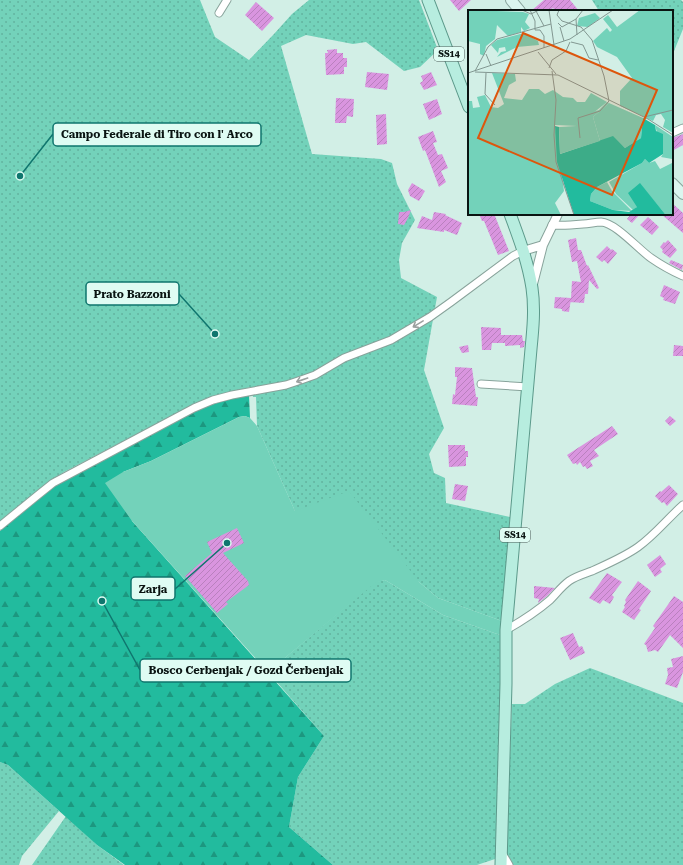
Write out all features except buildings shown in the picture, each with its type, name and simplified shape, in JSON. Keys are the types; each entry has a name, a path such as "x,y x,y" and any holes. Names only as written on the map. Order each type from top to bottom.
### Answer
{"main road":[{"name":"SS14","path":"428,0 468,104"},
{"path":"511,0 519,10"},
{"path":"673,184 683,194"},
{"name":"SS14","path":"501,865 506,630 533,331 532,288 523,251 510,215"}],"street":[{"path":"219,13 227,0"},
{"path":"673,133 683,128"},
{"path":"532,288 543,245 557,215"},
{"path":"552,225 602,222 608,224 621,232 650,257 683,276"},
{"path":"0,526 53,483 194,408 219,398 286,385 315,375 344,358 391,340 430,317 513,256 523,251 543,245"},
{"path":"481,384 528,387"},
{"path":"506,630 539,610 575,577 639,547 663,526 674,512 683,505"},
{"path":"502,851 509,865"}],"green space":[{"path":"0,0 200,0 215,37 249,60 292,14 309,0 419,0 438,50 420,67 404,71 366,42 353,44 306,35 281,46 312,154 381,159 392,163 397,184 415,220 402,243 399,260 401,278 437,297 424,370 444,428 429,454 434,473 445,478 446,503 510,517 502,621 438,598 419,582 295,511 257,426 256,397 253,397 251,387 222,394 191,406 64,472 49,482 0,523"},
{"path":"592,0 681,0 683,2 683,29 673,54 673,10 598,10"},
{"path":"249,395 250,418 245,416 239,417 151,461 123,472 132,521 324,736 298,777 289,827 333,865 125,865 97,845 8,765 0,762 0,531 54,485 172,421 208,406 232,398"},
{"path":"245,416 250,418 257,426 295,511 349,491 419,582 438,598 502,621 500,635 443,615 385,580 375,583 268,672 132,521 105,483 123,472 151,461 239,417"},
{"path":"385,580 443,615 500,635 501,705 495,859 477,865 333,865 289,827 298,777 324,736 268,672 375,582"},
{"path":"590,668 683,703 683,865 506,865 512,704 525,704 555,684"},
{"path":"0,762 8,765 59,811 22,856 19,865 0,865"},
{"path":"66,816 97,845 124,865 32,865"}],"place":[{"name":"Campo Federale di Tiro con l' Arco","path":"20,176"},
{"name":"Prato Bazzoni","path":"215,334"},
{"name":"Zarja","path":"227,543"},
{"name":"Bosco Cerbenjak / Gozd Čerbenjak","path":"102,601"}]}
